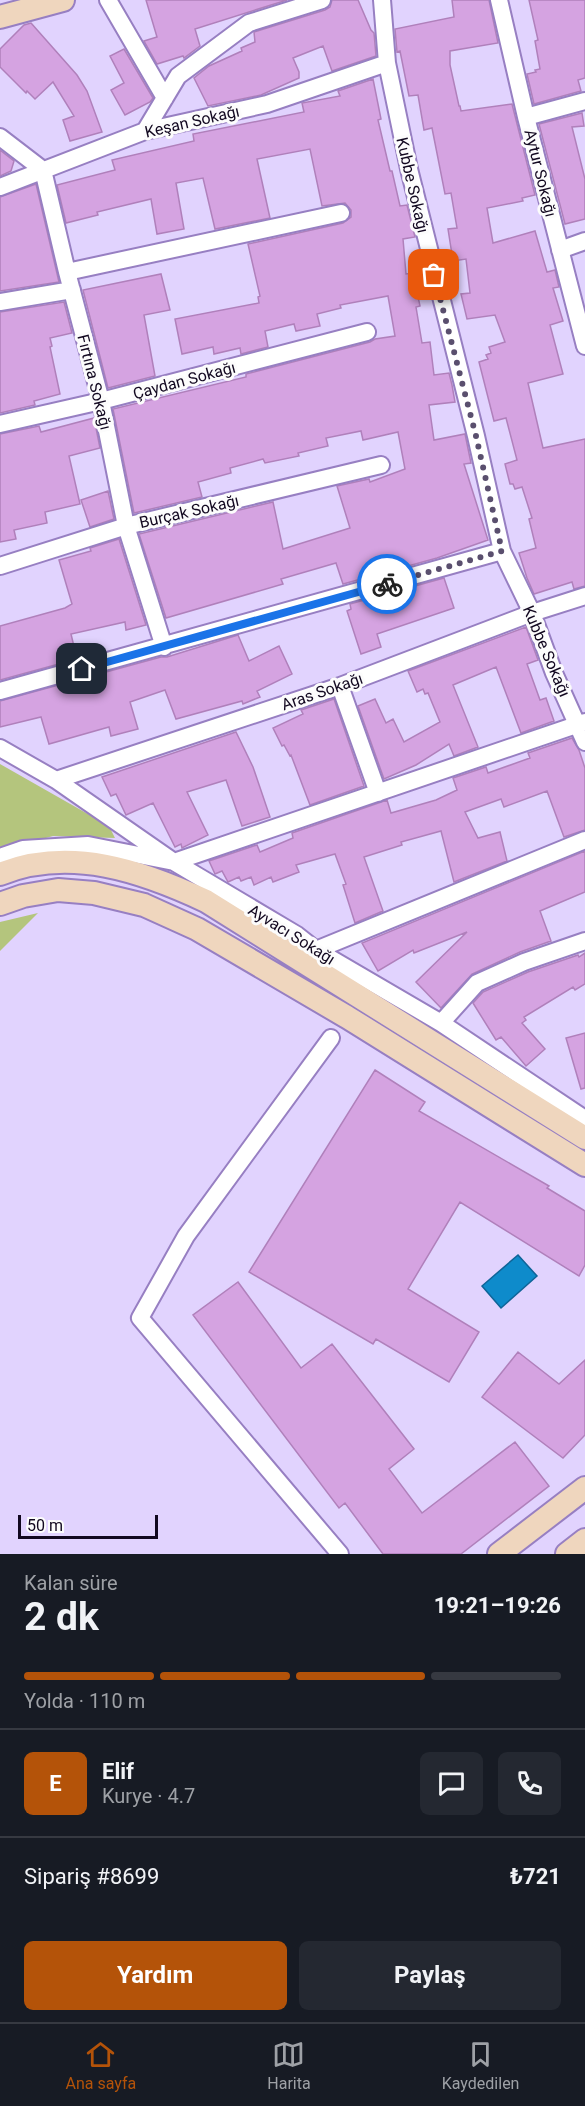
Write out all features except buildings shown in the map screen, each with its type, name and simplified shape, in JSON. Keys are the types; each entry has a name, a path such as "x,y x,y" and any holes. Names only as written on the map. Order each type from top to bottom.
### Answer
{"main road":[{"path":"8,15 63,0"},
{"path":"0,874 46,861 97,864 140,873 173,886 216,908 585,1138"},
{"path":"0,904 23,896 58,890 94,893 144,905 197,929 347,1017 585,1165"},
{"path":"499,1554 585,1488"},
{"path":"567,1554 585,1540"}],"street":[{"path":"108,0 165,98"},
{"path":"145,131 178,76 249,23 322,0"},
{"name":"Kubbe Sokağı","path":"382,0 387,63 411,180 476,436 502,551 532,613 554,673 582,723 585,742"},
{"name":"Aytur Sokağı","path":"499,0 526,117 585,346"},
{"name":"Keşan Sokağı","path":"0,187 145,131 267,104 387,63"},
{"path":"526,117 585,101"},
{"path":"0,137 43,170"},
{"name":"Fırtına Sokağı","path":"43,170 101,401 126,526 164,646"},
{"path":"67,272 341,213"},
{"path":"560,250 585,241"},
{"path":"0,302 72,290"},
{"name":"Çaydan Sokağı","path":"0,424 101,401 367,332"},
{"name":"Burçak Sokağı","path":"0,566 126,526 381,465"},
{"path":"0,692 502,551"},
{"name":"Aras Sokağı","path":"56,780 340,686 532,613 585,596"},
{"path":"340,686 378,793"},
{"path":"0,857 23,849 88,845 174,862 582,723"},
{"name":"Ayvacı Sokağı","path":"0,748 56,780 174,862 297,935 315,950 441,1023 585,1119"},
{"path":"315,950 585,840"},
{"path":"441,1023 477,983 524,962 585,941"},
{"path":"331,1038 186,1236 140,1318 340,1554"}],"green space":[{"path":"0,764 109,826 115,838 53,836 0,851"},
{"path":"38,913 0,951 0,922"}],"water":[{"path":"518,1255 537,1276 501,1308 482,1286"}],"way so far":[{"path":"387,584 502,551 476,436 434,275"}],"route":[{"path":"82,669 387,584"}]}
